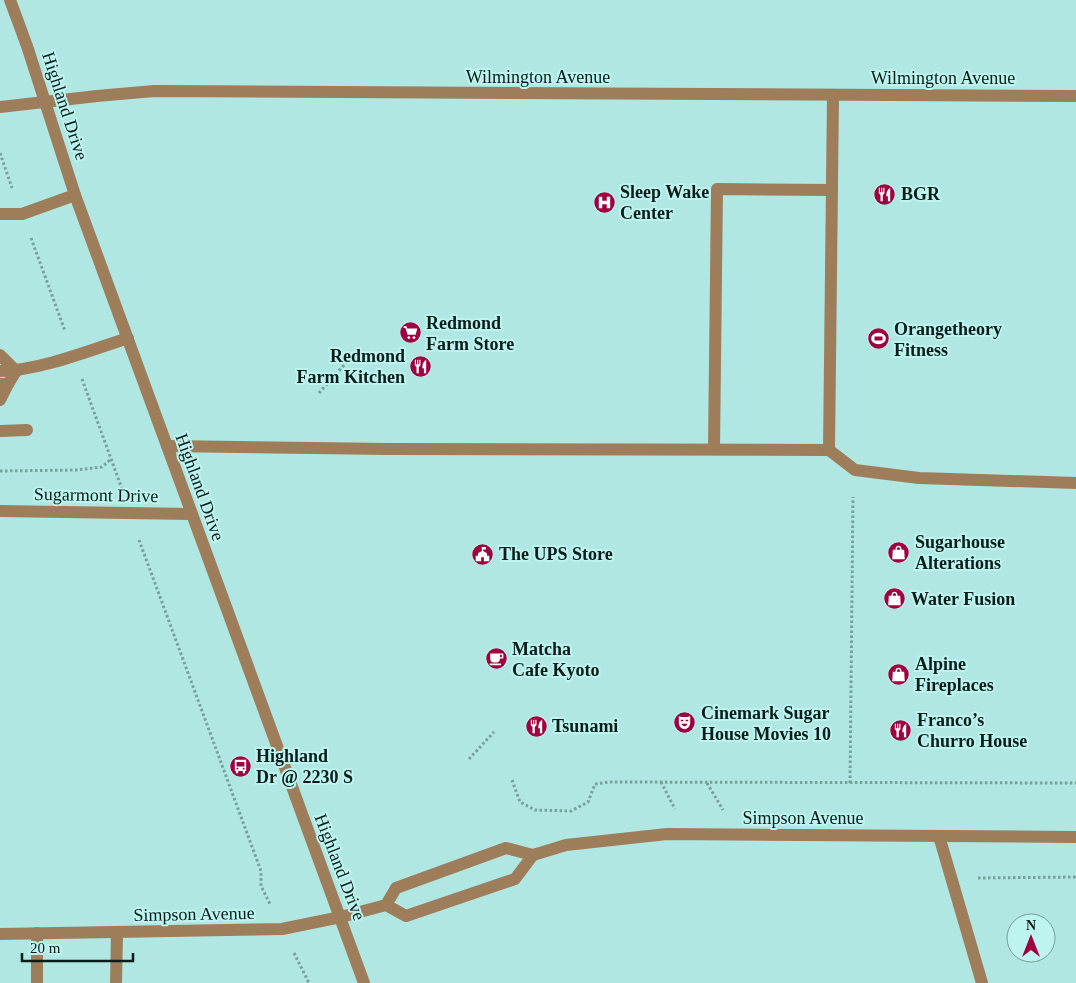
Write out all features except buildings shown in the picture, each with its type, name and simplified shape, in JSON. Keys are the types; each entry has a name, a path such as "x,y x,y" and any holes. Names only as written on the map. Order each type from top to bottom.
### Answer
{"street":[{"name":"Highland Drive","path":"10,0 76,195 364,983"},
{"name":"Wilmington Avenue","path":"0,107 154,91 1076,96"},
{"path":"829,450 833,95"},
{"path":"714,449 716,189 832,190"},
{"path":"0,214 22,214 76,195"},
{"path":"0,371 16,371 74,356 128,338"},
{"path":"0,355 16,371"},
{"path":"0,400 4,384 16,371"},
{"path":"0,431 27,430"},
{"path":"167,446 390,449 829,450 855,470 919,478 1076,483"},
{"name":"Sugarmont Drive","path":"0,511 191,514"},
{"name":"Simpson Avenue","path":"0,934 282,929 341,918 386,905 396,888 506,848 533,855 566,846 667,834 1076,837"},
{"path":"939,836 982,983"},
{"path":"386,905 406,916 515,879 533,855"},
{"path":"37,933 37,983"},
{"path":"116,983 117,933"}],"path":[{"path":"0,153 119,481"},
{"path":"319,393 355,353"},
{"path":"0,471 76,470 102,467 110,459"},
{"path":"850,783 853,489"},
{"path":"139,539 261,871 261,886 266,895"},
{"path":"470,759 494,732"},
{"path":"512,780 520,802 536,810 571,811 588,802 595,784 609,782 1076,783"},
{"path":"661,782 679,817"},
{"path":"707,783 727,817"},
{"path":"974,878 1076,877"},
{"path":"305,976 308,983"}],"place":[{"name":"BGR","path":"885,194"},
{"name":"Sleep Wake Center","path":"604,202"},
{"name":"Redmond Farm Store","path":"410,333"},
{"name":"Orangetheory Fitness","path":"878,339"},
{"name":"Redmond Farm Kitchen","path":"421,366"},
{"name":"Sugarhouse Alterations","path":"899,552"},
{"name":"The UPS Store","path":"483,554"},
{"name":"Water Fusion","path":"895,599"},
{"name":"Matcha Cafe Kyoto","path":"496,659"},
{"name":"Alpine Fireplaces","path":"899,674"},
{"name":"Cinemark Sugar House Movies 10","path":"685,723"},
{"name":"Tsunami","path":"536,726"},
{"name":"Franco’s Churro House","path":"901,730"},
{"name":"Highland Dr @ 2230 S","path":"240,766"}]}
